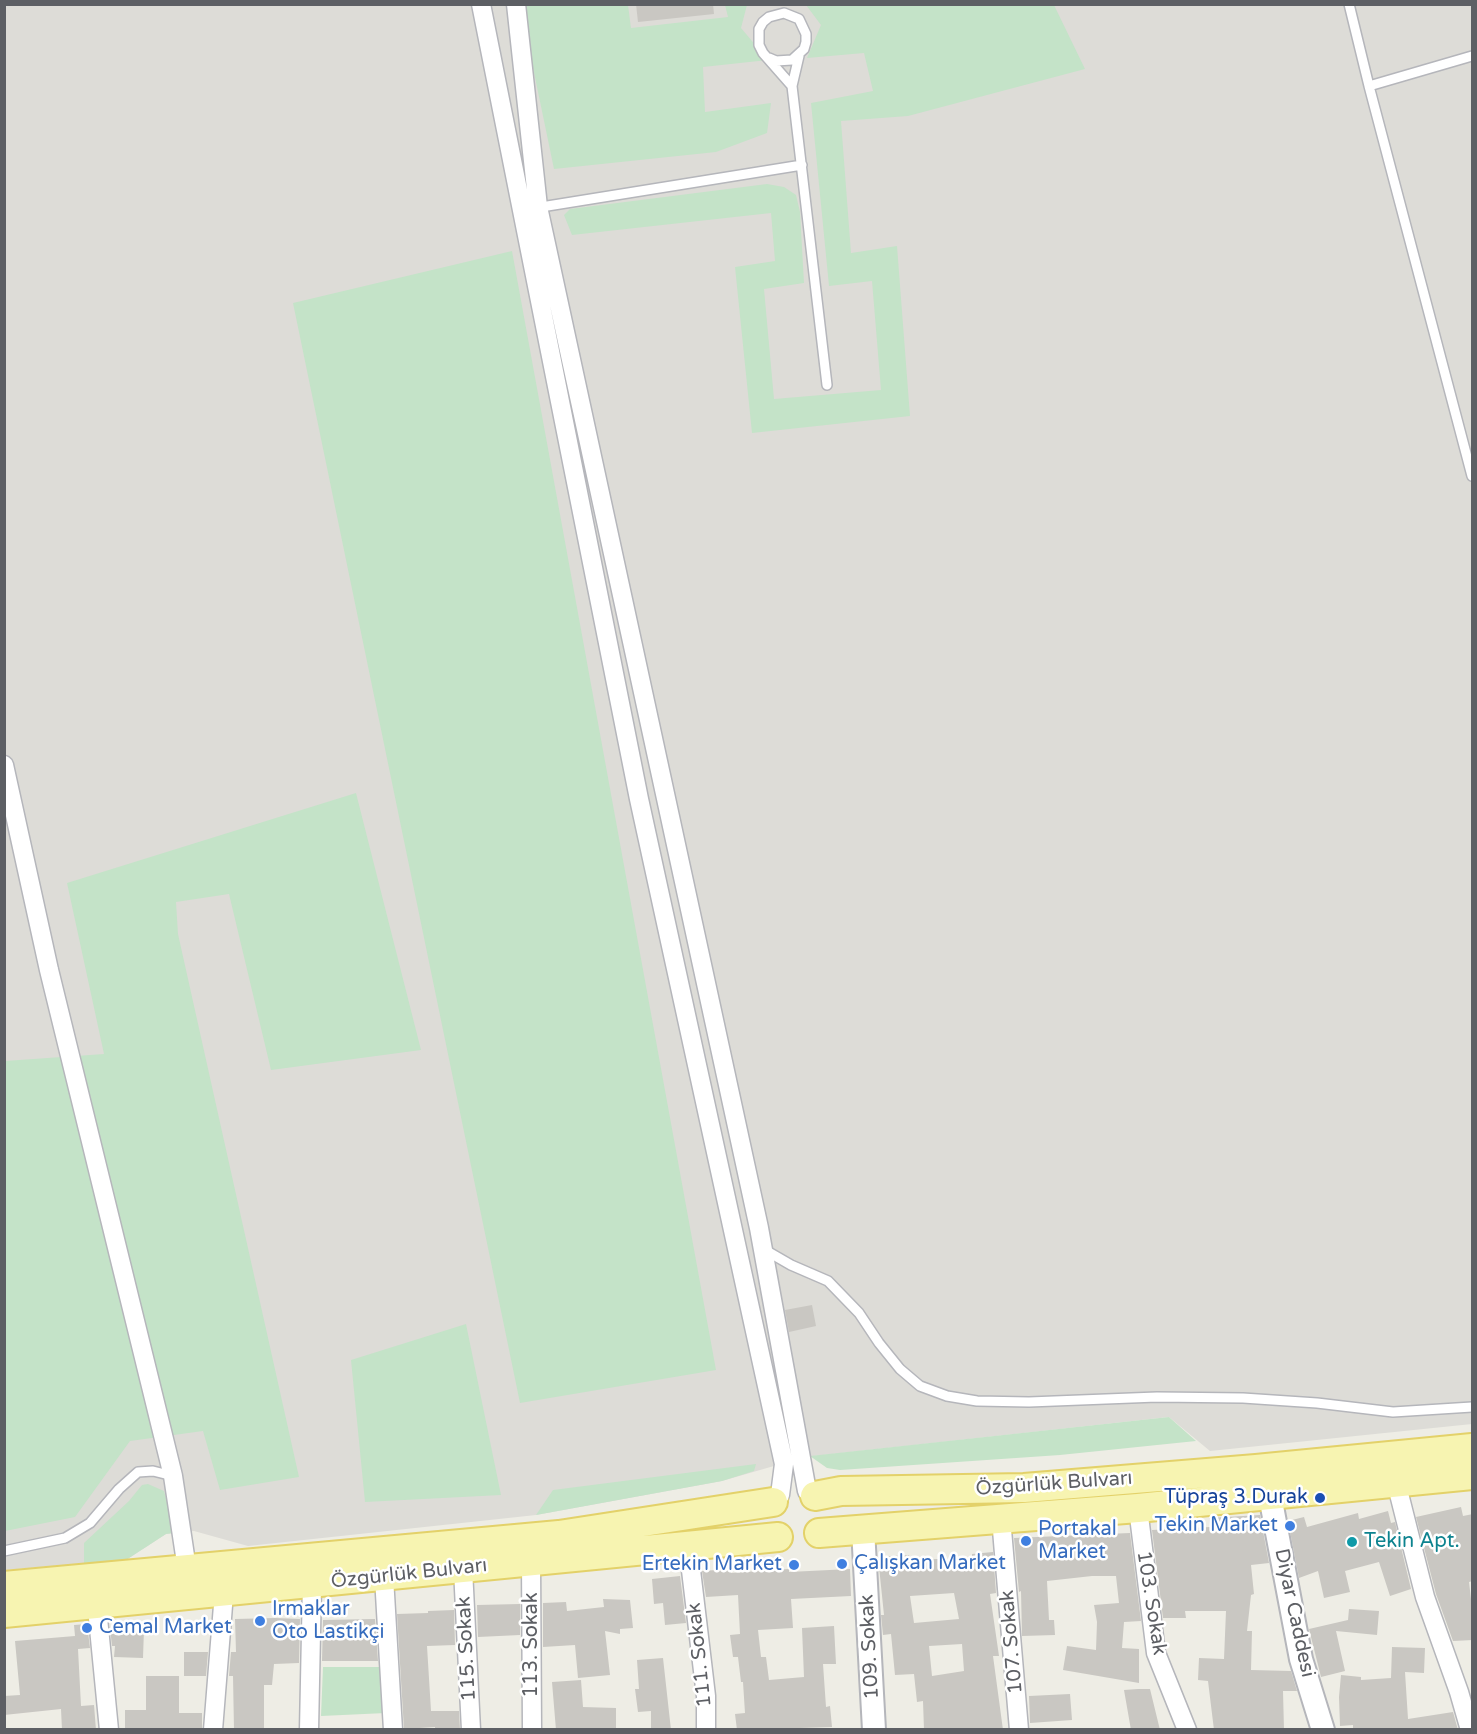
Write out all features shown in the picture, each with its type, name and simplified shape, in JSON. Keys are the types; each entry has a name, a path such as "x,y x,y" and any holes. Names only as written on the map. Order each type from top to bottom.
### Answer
{"main road":[{"name":"Özgürlük Bulvarı","path":"4,1586 559,1535 794,1496 841,1491 1024,1488 1473,1448"},
{"name":"Özgürlük Bulvarı","path":"819,1533 1138,1508 1473,1475"},
{"path":"794,1496 823,1510 819,1533 804,1543 786,1542 778,1538 770,1524 769,1516 794,1496"},
{"name":"Özgürlük Bulvarı","path":"4,1613 778,1538"}],"street":[{"path":"481,4 530,209 762,1249 794,1496"},
{"path":"516,4 530,209 639,799 784,1464 794,1496"},
{"path":"4,765 10,822 49,970 173,1476 187,1569"},
{"path":"1396,1482 1425,1597 1470,1730"},
{"name":"Diyar Caddesi","path":"1270,1496 1301,1659 1323,1730"},
{"name":"103. Sokak","path":"1138,1508 1156,1653 1187,1730"},
{"name":"107. Sokak","path":"1001,1518 1019,1730"},
{"name":"109. Sokak","path":"862,1529 874,1730"},
{"name":"111. Sokak","path":"688,1545 706,1696 706,1730"},
{"name":"113. Sokak","path":"531,1561 532,1730"},
{"name":"115. Sokak","path":"464,1569 471,1730"},
{"path":"384,1577 393,1730"},
{"path":"309,1730 312,1584"},
{"path":"213,1730 224,1593"},
{"path":"100,1603 98,1618 109,1730"}],"lane":[{"path":"1349,4 1473,476"},
{"path":"769,58 784,62 799,56 804,50 806,34 799,19 784,13 769,17 759,29 759,45 769,58 792,86"},
{"path":"799,56 792,86 827,385"},
{"path":"1369,86 1473,56"},
{"path":"530,209 802,165"},
{"path":"762,1249 828,1281 859,1313 900,1369 920,1386 947,1396 976,1401 1029,1402 1157,1397 1252,1398 1393,1412 1473,1407"},
{"path":"4,1551 65,1538 90,1523 119,1489 138,1472 153,1471 173,1476"}],"shaded area":[{"path":"5,5 1472,5 1472,1424 1210,1451 1169,1417 805,1457 722,1481 536,1515 248,1546 194,1531 166,1534 126,1560 5,1570"}],"green space":[{"path":"520,5 628,5 631,28 728,17 725,5 747,5 741,28 768,60 703,67 705,112 771,103 767,133 716,152 554,169"},
{"path":"806,5 1054,5 1085,69 908,116 841,121 851,253 897,246 910,416 752,433 735,267 775,261 771,213 572,235 564,215 570,209 767,184 784,187 796,195 800,212 804,283 764,289 774,399 881,390 872,281 829,286 811,103 873,91 864,53 807,58 821,25"},
{"path":"512,251 716,1370 520,1403 293,303"},
{"path":"356,793 421,1050 271,1070 229,894 176,902 178,934 299,1477 220,1490 203,1431 130,1441 75,1517 5,1531 5,1061 104,1054 67,883"},
{"path":"466,1324 501,1495 365,1502 351,1360"},
{"path":"1169,1417 1196,1441 1060,1455 840,1470 827,1468 810,1456"},
{"path":"756,1464 754,1471 722,1481 536,1515 553,1490"},
{"path":"148,1484 164,1491 173,1533 166,1534 126,1560 84,1563 84,1543 129,1501 142,1485"},
{"path":"323,1667 383,1667 386,1713 321,1716"}],"building":[{"path":"636,4 713,4 714,14 638,22"},
{"path":"812,1305 816,1326 789,1332 785,1310"},
{"path":"1461,1507 1463,1516 1473,1514 1473,1581 1469,1582 1473,1640 1453,1641 1436,1594 1416,1517"},
{"path":"1388,1511 1391,1523 1395,1522 1411,1589 1390,1596 1379,1562 1345,1571 1350,1592 1324,1598 1318,1571 1299,1578 1288,1521 1304,1517 1307,1527 1358,1513 1359,1519"},
{"path":"1260,1515 1269,1563 1251,1565 1254,1594 1251,1595 1247,1631 1252,1631 1251,1670 1291,1671 1297,1691 1283,1691 1284,1730 1214,1730 1208,1681 1198,1680 1199,1658 1224,1659 1226,1611 1185,1611 1186,1618 1163,1618 1152,1530 1210,1527 1209,1518"},
{"path":"1130,1533 1141,1621 1124,1622 1122,1648 1139,1649 1139,1683 1063,1670 1067,1646 1096,1650 1097,1622 1094,1605 1119,1603 1116,1576 1047,1581 1049,1620 1054,1620 1055,1635 1022,1636 1021,1591 1019,1592 1014,1538"},
{"path":"993,1552 996,1593 990,1594 999,1656 993,1656 1003,1730 924,1730 923,1701 917,1702 914,1674 895,1675 891,1634 883,1635 881,1615 884,1615 878,1557 909,1555 910,1560 938,1559 938,1561 972,1559 972,1554","holes":["954,1593 959,1619 914,1623 910,1596","962,1644 964,1671 932,1676 929,1646"]},
{"path":"731,1569 731,1573 789,1569 789,1572 850,1569 851,1596 791,1599 793,1628 758,1630 761,1657 766,1657 769,1680 804,1677 802,1628 834,1626 836,1664 823,1664 826,1707 830,1706 832,1727 737,1730 735,1714 745,1713 743,1682 741,1682 738,1657 733,1657 730,1635 740,1634 738,1595 706,1597 702,1571"},
{"path":"680,1576 686,1623 665,1625 663,1603 654,1604 652,1579"},
{"path":"603,1599 630,1600 633,1628 620,1629 620,1634 605,1631 610,1675 578,1678 575,1645 543,1647 543,1603 566,1602 567,1611 604,1607"},
{"path":"520,1604 520,1635 478,1637 477,1605"},
{"path":"1349,1609 1379,1611 1377,1635 1336,1631 1345,1671 1321,1677 1309,1629 1348,1620"},
{"path":"454,1610 455,1645 427,1646 431,1711 459,1711 460,1730 435,1730 435,1727 404,1729 397,1614"},
{"path":"235,1619 300,1619 299,1663 274,1664 272,1685 264,1685 264,1730 234,1730 233,1676 229,1676 231,1652 236,1652"},
{"path":"375,1619 378,1661 322,1661 323,1620"},
{"path":"87,1624 90,1648 78,1649 81,1706 94,1705 96,1730 62,1730 61,1709 4,1715 4,1696 20,1695 15,1641 75,1636 74,1625"},
{"path":"110,1628 144,1629 143,1658 114,1657 115,1646 112,1646"},
{"path":"1392,1647 1425,1648 1424,1673 1405,1672 1408,1719 1453,1712 1458,1730 1353,1730 1353,1725 1340,1726 1341,1675 1361,1677 1361,1680 1391,1678"},
{"path":"184,1652 208,1652 206,1676 184,1676"},
{"path":"663,1658 671,1730 651,1730 651,1711 638,1712 635,1689 639,1689 637,1660"},
{"path":"146,1676 179,1676 179,1713 202,1713 202,1730 125,1730 125,1710 146,1710"},
{"path":"581,1680 583,1707 616,1708 616,1730 556,1730 552,1682"},
{"path":"1150,1689 1160,1730 1131,1730 1124,1690"},
{"path":"1070,1694 1072,1720 1030,1723 1029,1696"}],"place":[{"name":"Tüpraş 3.Durak","path":"1320,1498"},
{"name":"Tekin Market","path":"1290,1526"},
{"name":"Portakal Market","path":"1026,1541"},
{"name":"Tekin Apt.","path":"1352,1542"},
{"name":"Çalışkan Market","path":"842,1564"},
{"name":"Ertekin Market","path":"794,1565"},
{"name":"Irmaklar Oto Lastikçi","path":"260,1621"},
{"name":"Cemal Market","path":"87,1628"}]}
